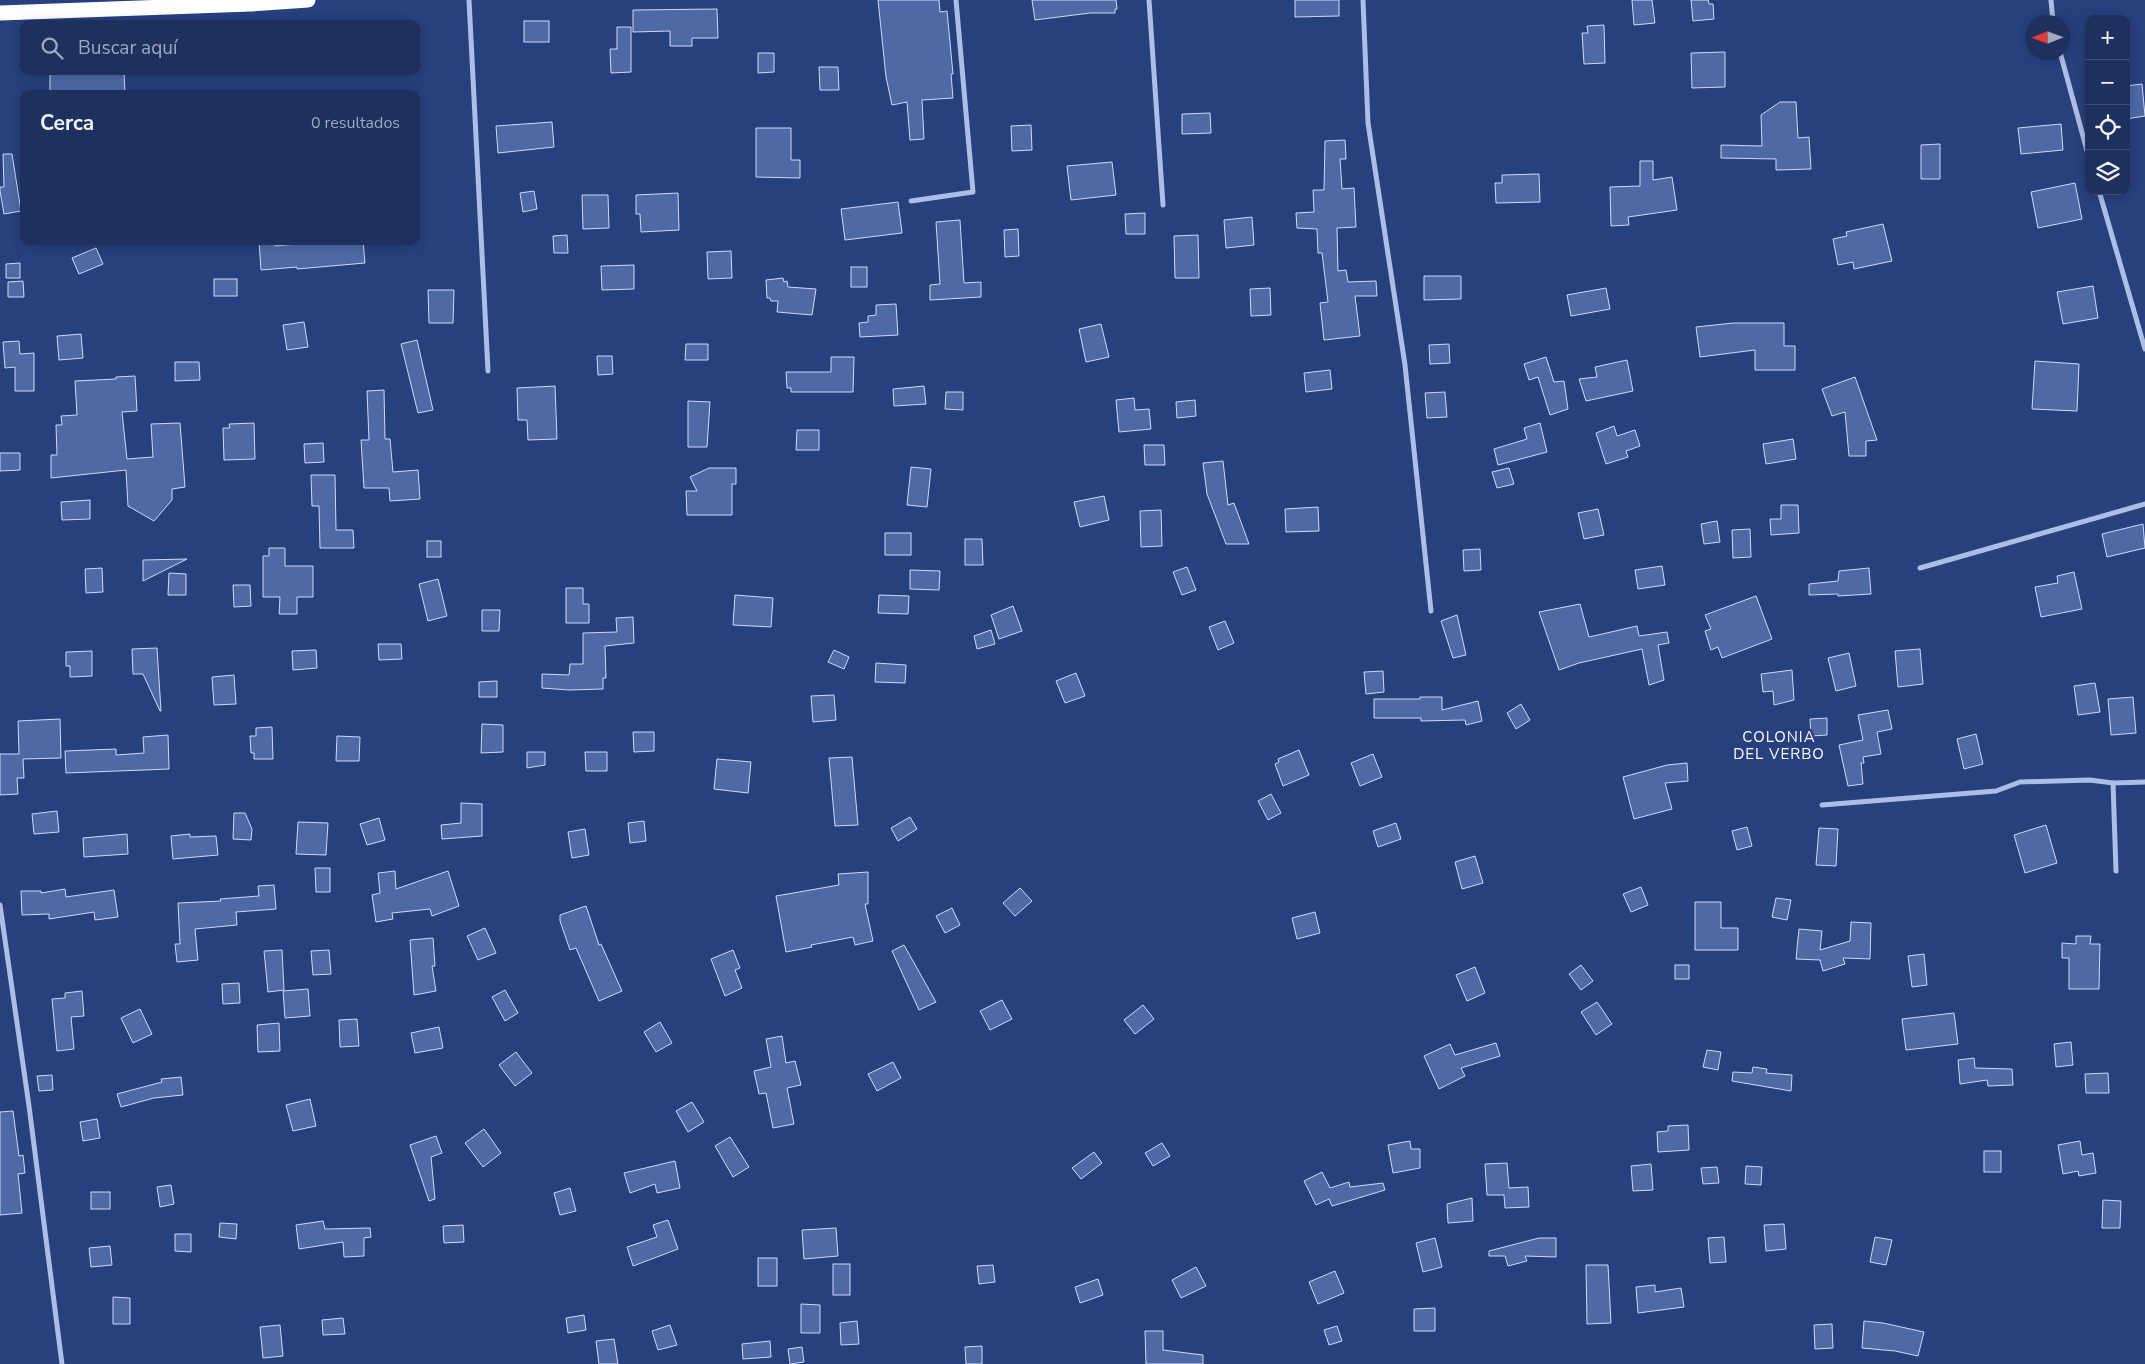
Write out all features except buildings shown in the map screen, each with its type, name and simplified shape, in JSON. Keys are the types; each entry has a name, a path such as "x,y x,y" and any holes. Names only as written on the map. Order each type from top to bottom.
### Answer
{"highway":[{"path":"0,12 308,0"}],"street":[{"path":"469,0 488,371"},
{"path":"911,201 973,192 956,0"},
{"path":"1149,0 1164,205"},
{"path":"1363,0 1368,123 1405,365 1431,611"},
{"path":"2051,0 2052,15"},
{"path":"2062,60 2087,150"},
{"path":"2100,195 2145,349"},
{"path":"1920,568 2145,504"},
{"path":"1822,805 1996,791 2020,782 2090,780 2114,783 2145,782"},
{"path":"2114,783 2116,871"},
{"path":"0,905 29,1106 62,1364"}],"district":[{"name":"COLONIA DEL VERBO","path":"1779,746"}]}
